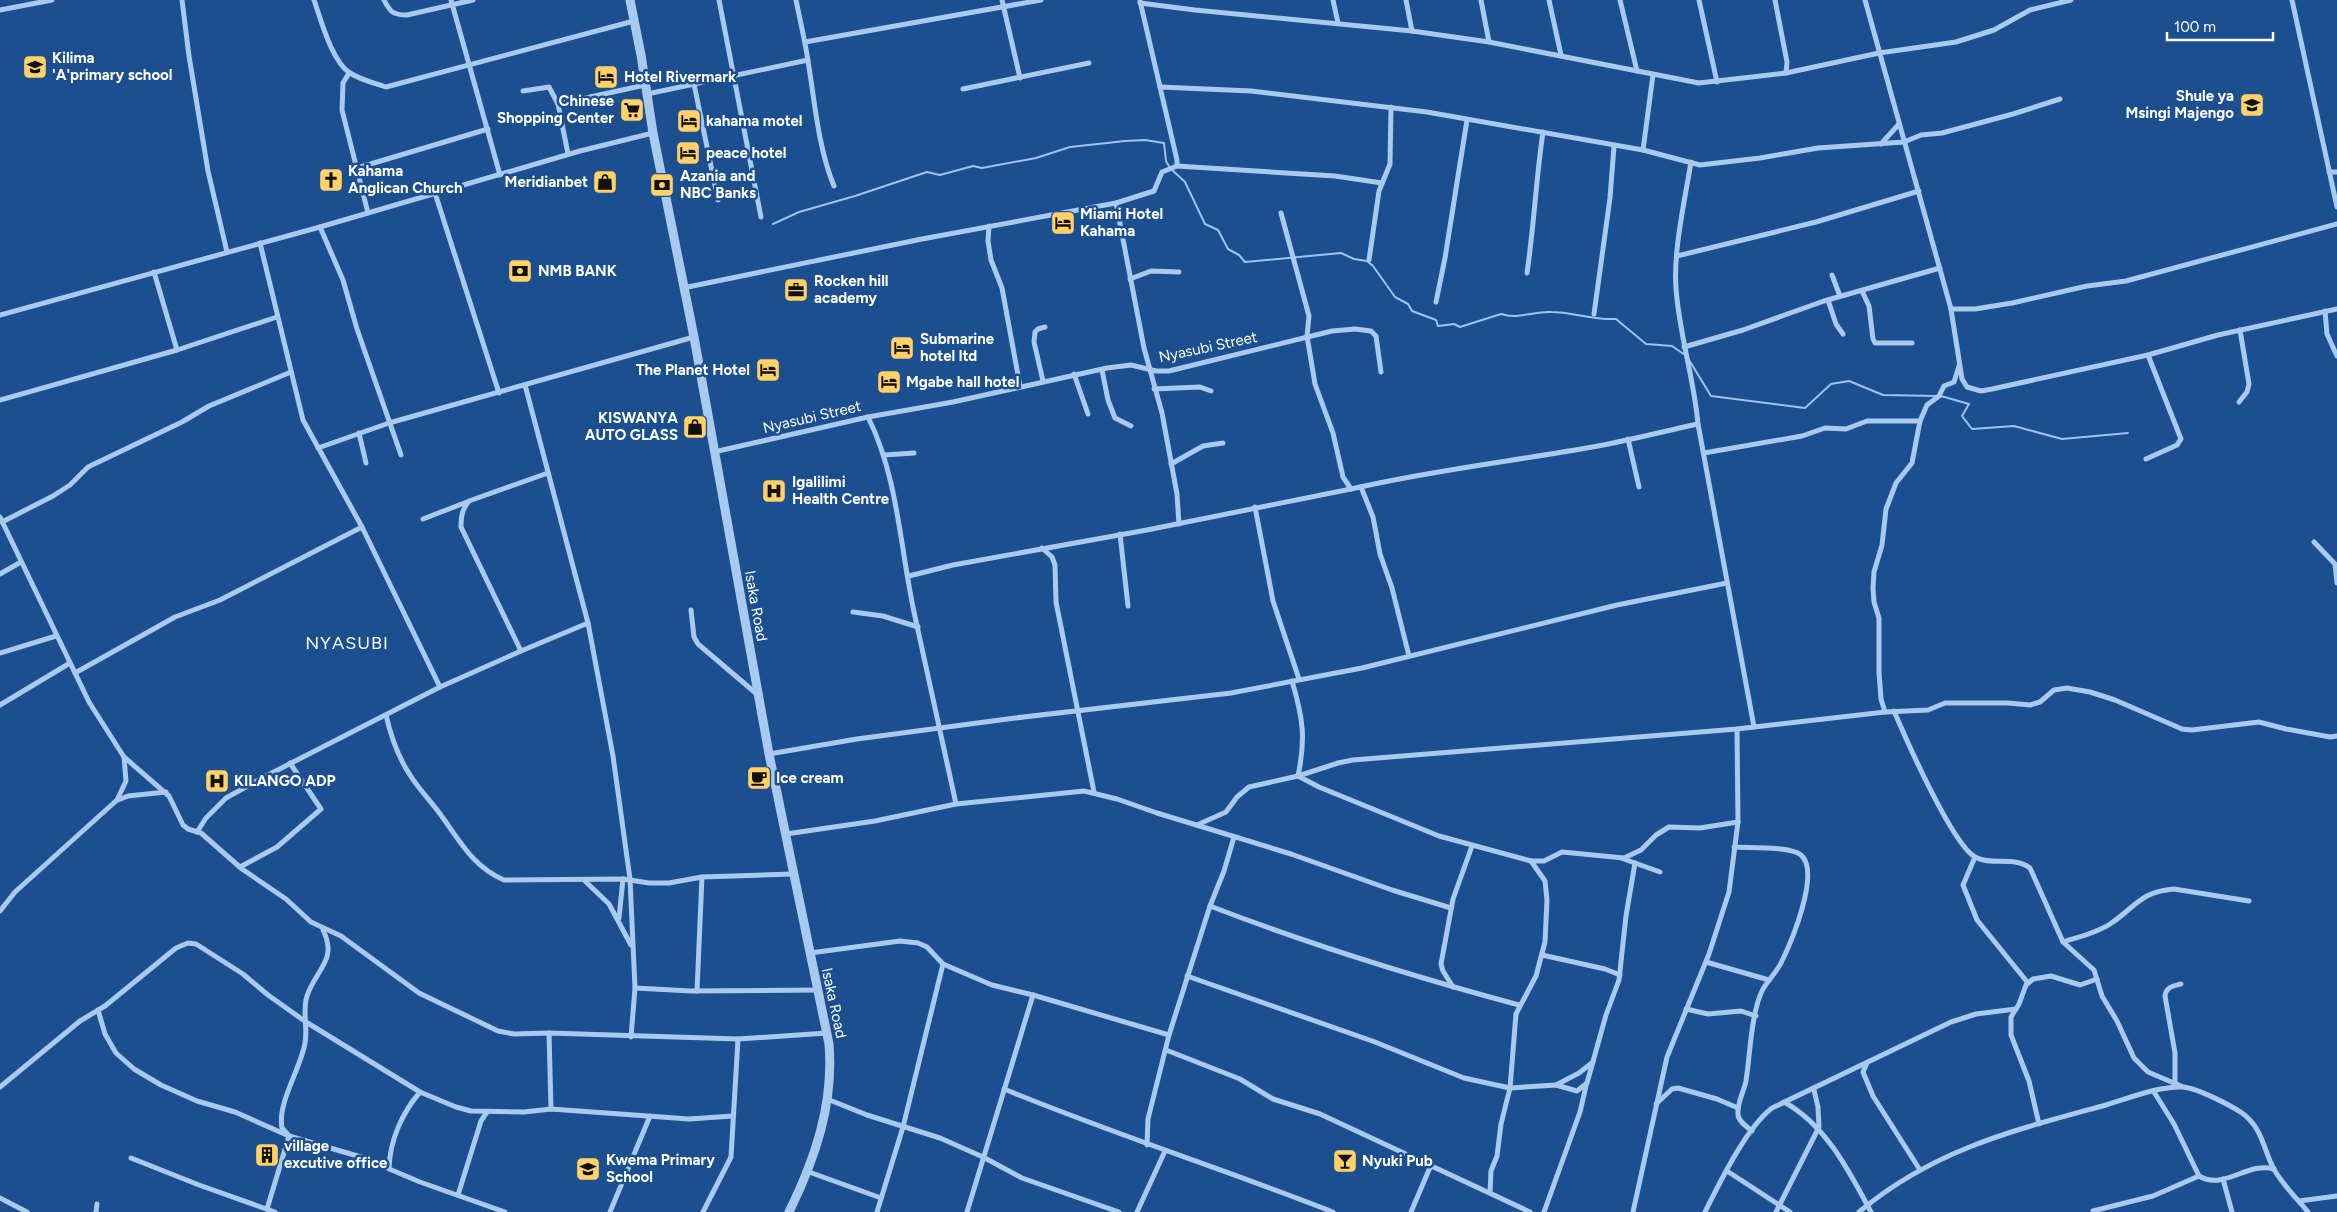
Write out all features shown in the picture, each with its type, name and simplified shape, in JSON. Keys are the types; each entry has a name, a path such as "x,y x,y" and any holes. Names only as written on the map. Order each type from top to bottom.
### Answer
{"street":[{"path":"0,10 52,0"},
{"path":"182,0 208,171 226,252"},
{"path":"314,0 331,46 349,73 372,83 386,86 634,21"},
{"path":"384,0 391,12 396,15 407,15 452,3 473,0"},
{"name":"Isaka Road","path":"630,0 653,133 694,337 769,754 827,1033 831,1073 828,1099 809,1172 789,1212"},
{"path":"719,0 761,217"},
{"path":"796,0 808,60 816,121 824,156 834,186"},
{"path":"1002,0 1020,78"},
{"path":"805,42 1041,0"},
{"path":"1333,0 1338,23"},
{"path":"1406,0 1412,31"},
{"path":"1481,0 1489,42"},
{"path":"1549,0 1561,55"},
{"path":"1620,0 1637,71"},
{"path":"1699,0 1717,82"},
{"path":"1775,0 1786,62 1786,73"},
{"path":"1865,0 1904,142 1920,191 1951,309 1964,384 1972,389 1981,390 2148,355 2240,330 2337,309"},
{"path":"1177,166 1140,1 1243,15 1412,31 1489,42 1700,83 1786,73 1879,53 1970,39 1994,30 2030,10 2057,1 2071,0"},
{"path":"2292,0 2337,207"},
{"path":"452,3 471,65 500,175"},
{"path":"647,94 808,60"},
{"path":"962,89 1089,63"},
{"path":"349,73 343,82 342,110 368,213"},
{"path":"1643,150 1653,75"},
{"path":"558,104 645,84"},
{"path":"694,84 718,200"},
{"path":"523,91 549,87 558,104 568,154"},
{"path":"1160,87 1251,91 1391,107 1507,125 1643,150 1700,164 1818,148 1904,142 1921,135 1942,133 2014,114 2060,99"},
{"path":"1369,260 1377,202 1390,164 1391,107"},
{"path":"1436,302 1467,120"},
{"path":"1880,145 1899,124"},
{"path":"357,168 488,129"},
{"path":"1526,274 1534,229 1537,176 1543,132"},
{"path":"0,315 320,227 568,154 653,133"},
{"path":"1594,314 1610,198 1614,146"},
{"path":"1690,162 1677,256 1676,288 1684,347 1696,395 1698,424 1754,727"},
{"path":"683,288 989,226 1116,203 1154,190 1162,172 1177,166 1336,176 1382,183"},
{"path":"2329,172 2337,172"},
{"path":"1677,256 1816,222 1920,191"},
{"path":"435,194 487,350 499,393"},
{"path":"1116,203 1149,369 1162,413 1179,524"},
{"path":"1282,213 1309,316 1307,336 1318,395 1333,433 1343,477 1351,490"},
{"path":"1951,309 1975,309 2012,303 2087,286 2128,280 2337,224"},
{"path":"989,226 988,241 991,260 1002,288 1020,386"},
{"path":"320,227 343,280 401,455"},
{"path":"260,243 303,420 362,527 440,687"},
{"path":"1684,347 1743,330 1840,296 1940,268"},
{"path":"1130,279 1151,271 1179,272"},
{"path":"154,272 177,350"},
{"path":"1832,275 1840,296"},
{"path":"1862,291 1869,306 1871,329 1875,343 1912,344"},
{"path":"1828,300 1836,324 1843,334"},
{"path":"2325,311 2327,334 2337,356"},
{"path":"0,400 177,350 277,317"},
{"path":"1043,381 1034,336 1038,329 1045,327"},
{"name":"Nyasubi Street","path":"714,452 868,417 961,400 1074,374 1131,365 1156,372 1169,371 1307,336 1355,329 1371,331 1376,336 1381,372"},
{"path":"2239,402 2247,392 2249,384 2240,330"},
{"path":"318,448 389,423 694,337"},
{"path":"2146,459 2177,445 2182,439 2148,355"},
{"path":"1885,712 1880,695 1880,625 1874,602 1874,572 1882,545 1886,509 1896,483 1912,463 1920,421 1927,405 1939,396 1944,386 1955,381 1960,364"},
{"path":"1102,370 1108,400 1115,418 1131,426"},
{"path":"290,372 209,406 182,422 88,467 70,485 53,496 1,520 89,702 124,757 166,792 172,801 179,820 188,829 201,832 240,867 276,892 311,922 323,930 346,939 419,993 498,1031 514,1034 549,1033 738,1039 827,1033"},
{"path":"1074,374 1088,414"},
{"path":"525,385 588,623 613,756 630,879 635,988 631,1037"},
{"path":"1154,389 1173,390 1200,386 1211,391"},
{"path":"868,417 884,455 956,804"},
{"path":"1704,453 1802,436 1825,428 1846,429 1867,421 1920,421"},
{"path":"909,576 953,564 1179,524 1255,507 1351,490 1378,482 1410,478 1450,468 1504,462 1698,424"},
{"path":"359,433 366,463"},
{"path":"1628,439 1639,487"},
{"path":"1171,464 1202,446 1223,443"},
{"path":"884,455 914,453"},
{"path":"423,519 548,473"},
{"path":"1361,487 1373,517 1380,554 1392,588 1409,656"},
{"path":"469,501 462,512 461,527 521,651"},
{"path":"1255,507 1273,600 1299,679"},
{"path":"75,673 174,617 220,600 362,527"},
{"path":"1120,534 1128,606"},
{"path":"2314,542 2335,564 2337,583"},
{"path":"1042,548 1052,557 1055,565 1054,592 1094,792"},
{"path":"0,574 21,562"},
{"path":"769,754 939,728 1231,693 1362,668 1617,605 1727,583"},
{"path":"691,610 694,637 698,644 758,695"},
{"path":"853,612 883,616 918,627"},
{"path":"197,832 206,818 226,798 290,763 440,687 588,623"},
{"path":"0,653 56,636"},
{"path":"0,705 70,663"},
{"path":"1292,681 1302,720 1304,749 1298,776"},
{"path":"1198,825 1226,812 1236,797 1249,787 1298,776 1338,763 1373,757 1525,747 1737,729 1894,711 1932,710 1946,702 2008,702 2030,705 2040,702 2054,690 2067,688 2090,692 2115,700 2182,729 2192,730 2259,722 2286,730 2330,737 2337,736"},
{"path":"1894,711 1925,778 1958,840 1975,857 2020,862 2030,868 2063,942 2092,968 2102,996 2117,1021 2134,1058 2148,1072 2241,1113 2248,1119 2264,1142 2274,1169 2308,1212"},
{"path":"386,715 396,750 411,776 444,818 466,853 475,862 504,880 630,879 650,883 669,883 702,877 793,874"},
{"path":"1633,1212 1667,1058 1706,962 1729,892 1738,822 1737,729"},
{"path":"117,800 126,781 124,757"},
{"path":"240,867 277,847 321,809 290,763"},
{"path":"1298,776 1439,836 1472,846 1531,860 1544,861 1562,852 1620,858 1660,872"},
{"path":"786,834 875,821 956,804 1073,791 1094,792 1451,908"},
{"path":"0,911 15,892 117,800 128,796 166,792"},
{"path":"1620,858 1640,850 1656,835 1670,827 1707,828 1738,822"},
{"path":"1147,1145 1148,1118 1169,1035 1234,837"},
{"path":"1453,987 1441,964 1451,908 1472,846"},
{"path":"1734,847 1795,851 1804,858 1807,864 1806,892 1799,917 1780,965 1762,991 1756,1016 1746,1080 1738,1108 1738,1117 1752,1131"},
{"path":"1975,857 1963,885 1970,905 1977,920 2028,983"},
{"path":"1490,1193 1491,1171 1498,1156 1501,1124 1510,1088 1513,1035 1519,1006 1536,976 1545,942 1547,900 1544,877 1531,860"},
{"path":"1544,1212 1580,1112 1593,1062 1620,975 1626,916 1635,864"},
{"path":"697,991 702,877"},
{"path":"619,920 623,879"},
{"path":"583,880 602,896 619,920 632,948"},
{"path":"2063,942 2102,929 2138,901 2166,890 2249,900"},
{"path":"1210,906 1253,923 1453,987 1519,1006"},
{"path":"288,1136 282,1128 282,1111 303,1053 306,997 329,954 329,942 323,930"},
{"path":"810,953 900,941 918,943 927,947 943,964 992,985 1033,995 1169,1035"},
{"path":"0,1087 80,1021 98,1010 176,948 191,943 196,944 243,974 262,991 306,1022 420,1092 471,1111 551,1109 719,1119 733,1116"},
{"path":"1542,955 1605,969 1620,975"},
{"path":"1706,962 1769,980"},
{"path":"877,1212 903,1127 943,964"},
{"path":"1187,976 1375,1042 1464,1078 1510,1088 1556,1085 1575,1091 1581,1089 1587,1083"},
{"path":"2039,1124 2029,1081 2011,1035 2011,1017 2028,983 2044,976 2080,986 2097,979"},
{"path":"2175,1083 2174,1053 2165,996 2171,986 2181,984"},
{"path":"635,988 697,991 818,990"},
{"path":"966,1212 1033,995"},
{"path":"1686,1009 1708,1014 1741,1011 1756,1016"},
{"path":"1705,1212 1727,1171 1752,1131 1762,1116 1772,1108 1814,1090 1867,1062 1966,1017 1996,1010 2016,1009"},
{"path":"98,1010 105,1034 116,1053 134,1069 177,1092 235,1112 288,1136 361,1157 505,1212"},
{"path":"549,1033 551,1109"},
{"path":"703,1212 730,1157 738,1039"},
{"path":"1166,1050 1240,1079 1273,1099 1320,1114 1530,1212"},
{"path":"1556,1085 1579,1073 1593,1062"},
{"path":"1867,1062 1863,1072 1873,1096 1920,1170"},
{"path":"1859,1212 1920,1170 1966,1147 2000,1134 2154,1092 2185,1087"},
{"path":"1656,1104 1673,1089 1678,1088 1717,1099 1738,1108"},
{"path":"1004,1089 1147,1145 1254,1181 1333,1212"},
{"path":"1776,1212 1819,1127 1818,1107 1814,1090"},
{"path":"389,1168 391,1149 407,1106 420,1092"},
{"path":"2154,1092 2174,1124 2199,1176 2206,1180 2223,1179 2252,1169 2264,1167 2274,1169"},
{"path":"828,1099 903,1127 940,1138 983,1157 1022,1178 1119,1212"},
{"path":"1784,1102 1802,1112 1819,1127 1871,1212"},
{"path":"458,1195 478,1130 487,1112"},
{"path":"610,1212 650,1116"},
{"path":"267,1209 288,1136"},
{"path":"1137,1212 1165,1151"},
{"path":"131,1158 275,1212"},
{"path":"1411,1212 1431,1165"},
{"path":"1727,1171 1790,1212"},
{"path":"809,1172 881,1198"},
{"path":"2093,1212 2154,1196 2199,1176"},
{"path":"2223,1179 2232,1212"},
{"path":"2299,1201 2337,1196"},
{"path":"0,1198 28,1212"},
{"path":"96,1204 96,1212"}],"waterway":[{"path":"773,224 799,212 927,172 940,175 973,166 982,168 1036,158 1070,147 1145,140 1164,143 1166,161 1170,168 1185,182 1205,224 1218,230 1228,249 1239,255 1245,262 1341,253 1354,259 1367,261 1373,266 1395,297 1408,304 1412,311 1436,320 1438,326 1454,324 1460,327 1501,314 1520,316 1544,312 1559,312 1616,319 1646,344 1672,346 1685,355"},
{"path":"1689,360 1711,396 1805,408 1831,384 1849,381 1883,395 1937,396"},
{"path":"1941,396 1969,404 1962,416 1972,429 2014,426 2062,439 2128,433"}],"place":[{"name":"Kilima 'A'primary school","path":"35,67"},
{"name":"Hotel Rivermark","path":"606,77"},
{"name":"Shule ya Msingi Majengo","path":"2252,105"},
{"name":"Chinese Shopping Center","path":"632,110"},
{"name":"kahama motel","path":"689,121"},
{"name":"peace hotel","path":"688,153"},
{"name":"Kahama Anglican Church","path":"331,180"},
{"name":"Meridianbet","path":"605,182"},
{"name":"Azania and NBC Banks","path":"662,185"},
{"name":"Miami Hotel Kahama","path":"1063,223"},
{"name":"NMB BANK","path":"520,271"},
{"name":"Rocken hill academy","path":"796,290"},
{"name":"Submarine hotel ltd","path":"902,348"},
{"name":"The Planet Hotel","path":"768,370"},
{"name":"Mgabe hall hotel","path":"889,382"},
{"name":"KISWANYA AUTO GLASS","path":"695,427"},
{"name":"Igalilimi Health Centre","path":"774,491"},
{"name":"Ice cream","path":"759,778"},
{"name":"KILANGO ADP","path":"217,781"},
{"name":"village excutive office","path":"267,1155"},
{"name":"Nyuki Pub","path":"1345,1161"},
{"name":"Kwema Primary School","path":"588,1169"}],"district":[{"name":"NYASUBI","path":"347,643"}]}
